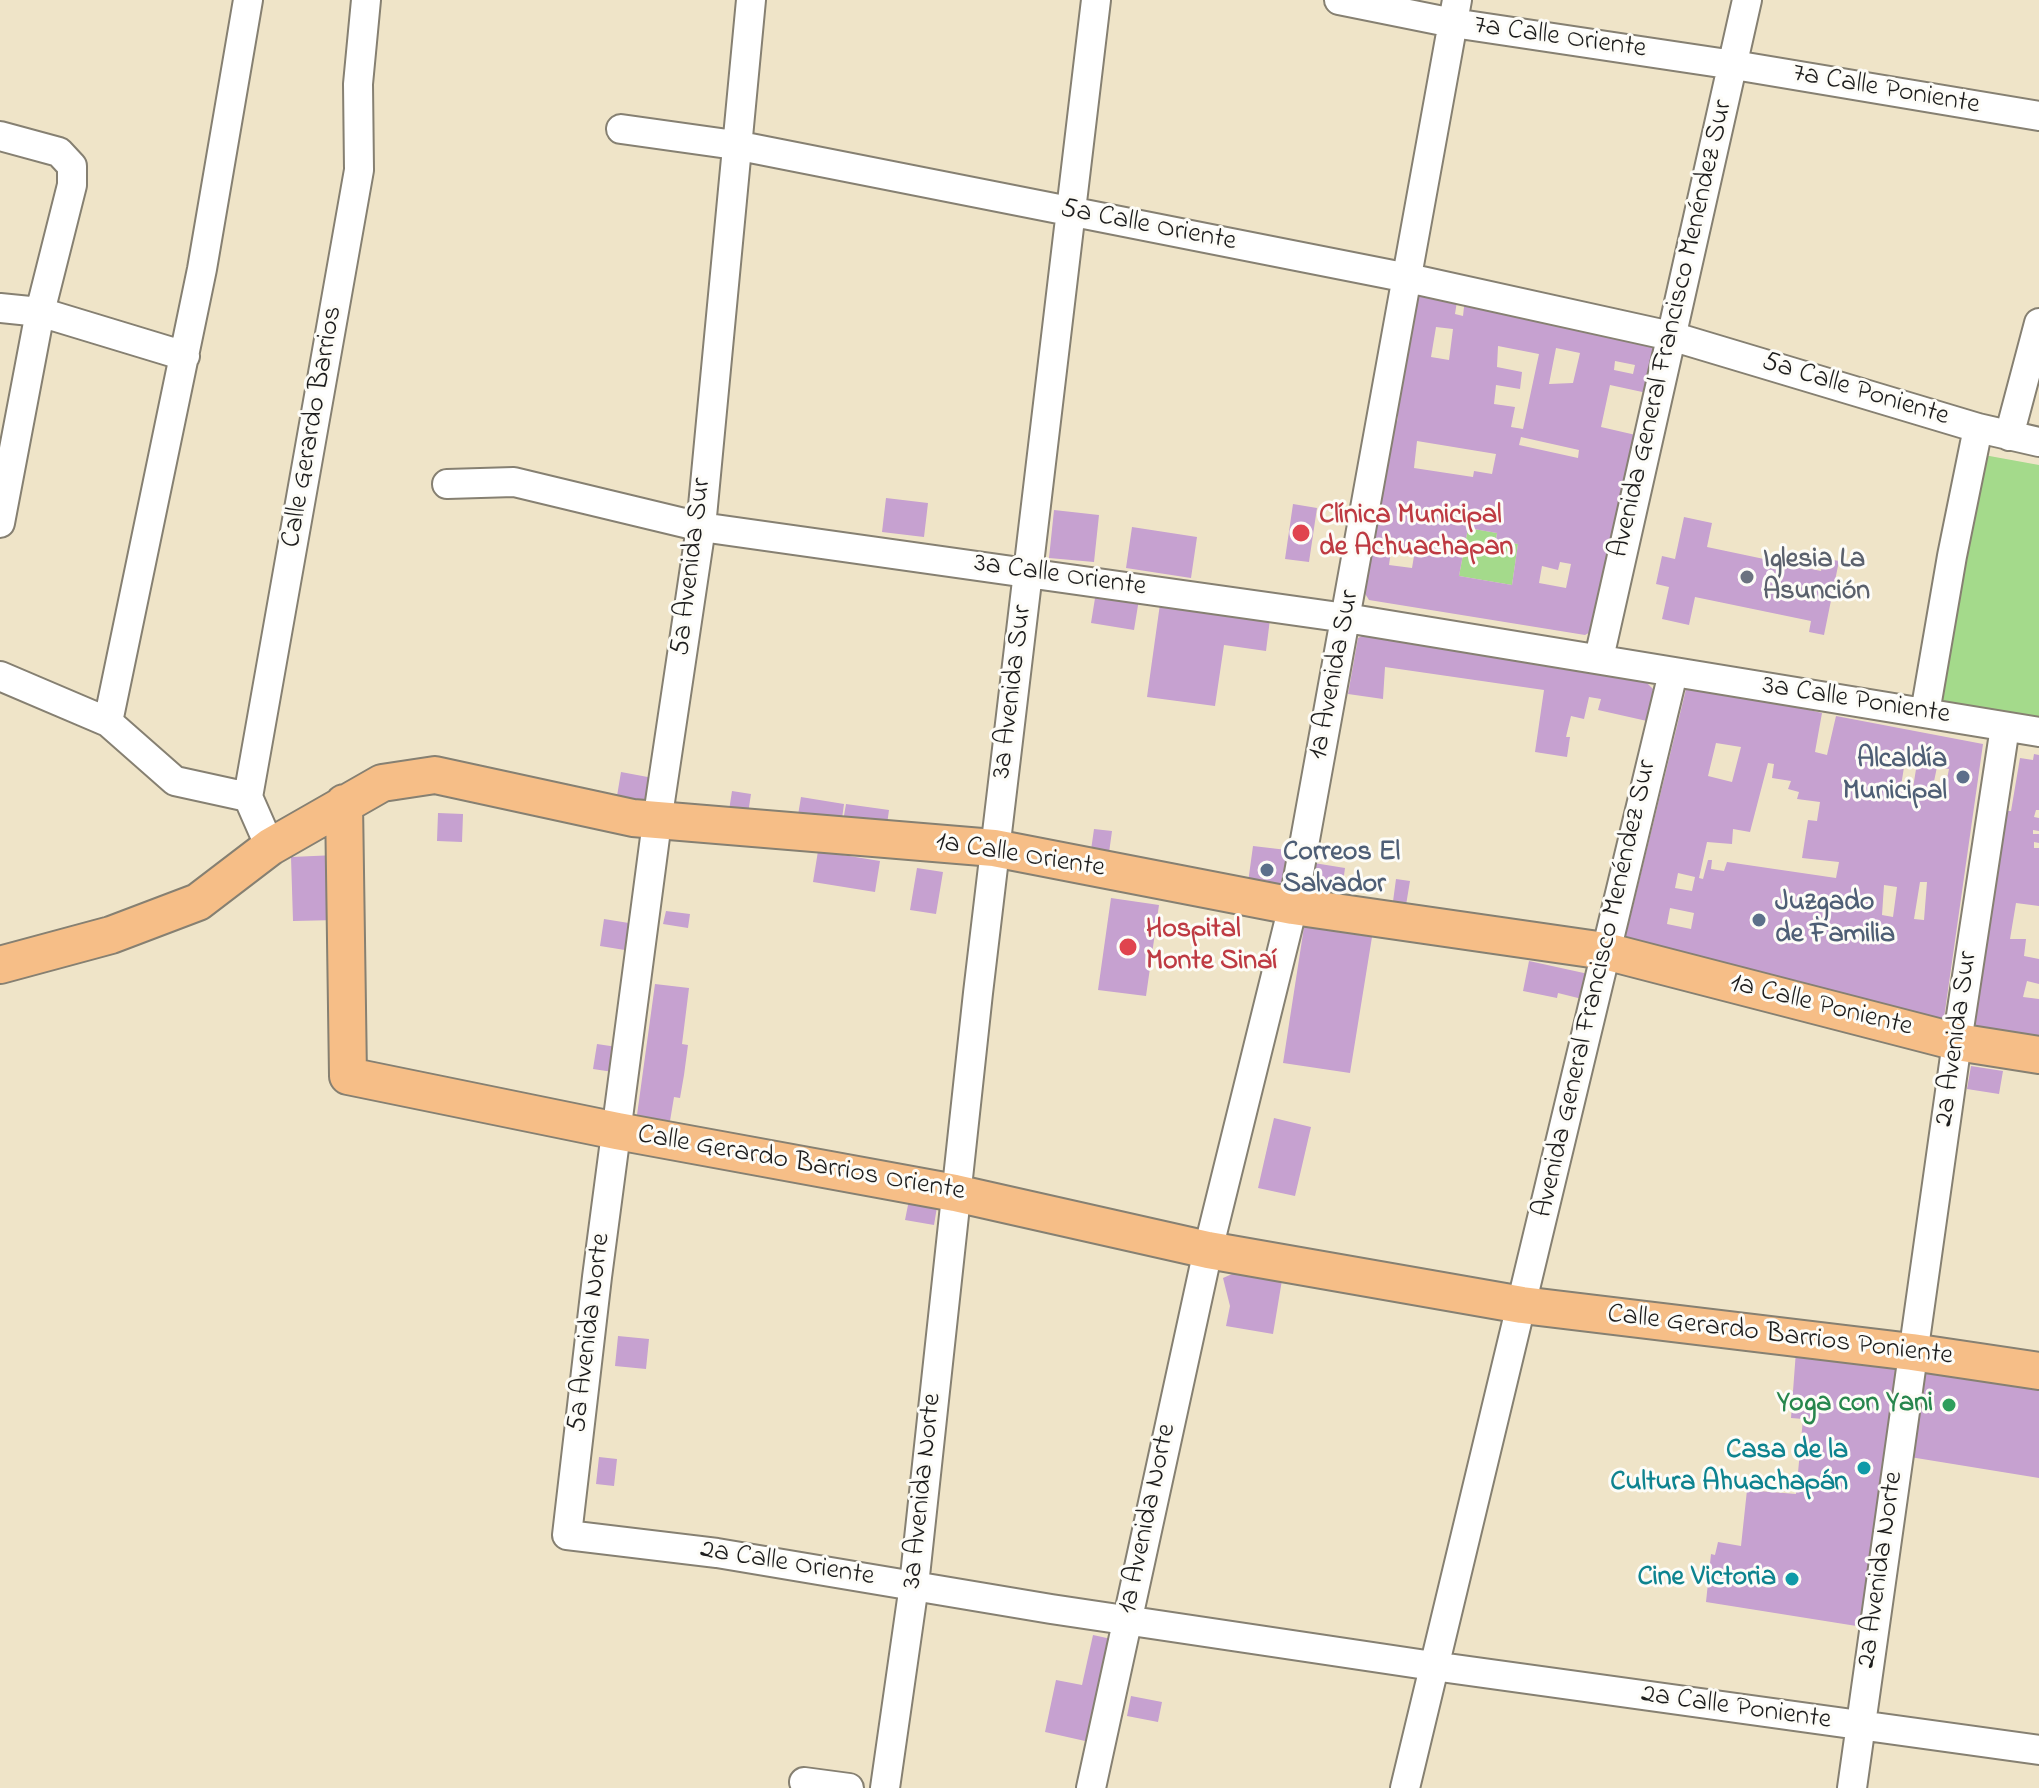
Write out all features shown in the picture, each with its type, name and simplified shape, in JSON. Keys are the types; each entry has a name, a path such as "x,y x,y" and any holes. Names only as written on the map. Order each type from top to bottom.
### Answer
{"main road":[{"name":"1a Calle Oriente","path":"344,803 382,783 435,775 657,822 994,848 1293,906 1605,951"},
{"path":"0,965 111,935 198,902 270,847 344,803"},
{"name":"Calle Gerardo Barrios Oriente","path":"344,803 348,1076 617,1131 955,1193 1208,1250 1522,1305"},
{"name":"1a Calle Poniente","path":"1605,951 1957,1042 2039,1055"},
{"name":"Calle Gerardo Barrios Poniente","path":"1522,1305 1912,1352 2039,1371"}],"street":[{"path":"108,722 185,356 248,0"},
{"name":"Calle Gerardo Barrios","path":"248,797 359,170 358,84 366,0"},
{"name":"5a Avenida Sur","path":"617,1131 657,822 701,527 751,0"},
{"name":"3a Avenida Sur","path":"955,1193 1096,0"},
{"name":"7a Calle Oriente","path":"1339,0 1455,12 1734,65"},
{"name":"Avenida General Francisco Menéndez Sur","path":"1599,658 1747,0"},
{"name":"1a Avenida Sur","path":"1208,1250 1293,906 1455,12"},
{"name":"7a Calle Poniente","path":"1734,65 2039,116"},
{"name":"5a Calle Oriente","path":"621,129 735,145 1408,278 1671,336"},
{"path":"0,136 59,152 72,166 72,185 40,312 2,493 0,523"},
{"path":"0,308 40,312 185,356"},
{"path":"2009,436 2039,323"},
{"name":"5a Calle Poniente","path":"1671,336 1978,428 2039,442"},
{"path":"1925,713 1978,428"},
{"name":"3a Calle Oriente","path":"447,484 514,482 701,527 1346,618 1599,658 1673,673"},
{"name":"Avenida General Francisco Menéndez Sur","path":"1405,1788 1673,673"},
{"name":"3a Calle Poniente","path":"1673,673 2039,732"},
{"path":"0,676 108,722 175,781 248,797 270,847"},
{"name":"2a Avenida Sur","path":"1912,1352 2005,727"},
{"name":"5a Avenida Norte","path":"567,1535 617,1131"},
{"name":"3a Avenida Norte","path":"885,1788 914,1585 955,1193"},
{"name":"1a Avenida Norte","path":"1091,1788 1208,1250"},
{"name":"2a Avenida Norte","path":"1852,1788 1912,1352"},
{"name":"2a Calle Oriente","path":"567,1535 717,1553 1433,1666"},
{"name":"2a Calle Poniente","path":"1433,1666 2039,1750"},
{"path":"804,1782 849,1788"}],"green space":[{"path":"1984,455 2039,465 2039,722 1939,707"},
{"path":"1468,528 1497,533 1496,540 1518,544 1512,585 1459,576"}],"building":[{"path":"1414,294 1458,295 1455,314 1463,316 1465,298 1662,337 1647,393 1610,385 1601,427 1640,436 1598,628 1585,635 1369,600 1364,592 1397,422 1398,416 1395,415","holes":["1436,327 1453,329 1449,360 1431,357","1498,346 1539,354 1523,429 1511,427 1515,407 1494,404 1496,385 1520,389 1522,372 1497,367","1556,348 1580,353 1573,383 1549,384","1615,361 1635,365 1633,374 1614,370","1521,437 1579,450 1578,458 1519,445","1417,441 1496,454 1492,474 1474,471 1473,477 1414,468","1468,528 1497,533 1496,540 1518,544 1512,585 1459,576","1391,551 1414,556 1412,568 1389,565","1560,562 1571,564 1566,588 1539,583 1542,566 1558,570"]},
{"path":"886,498 928,503 924,537 882,532"},
{"name":"Clínica Municipal de Achuachapan","path":"1293,504 1317,508 1309,562 1285,559"},
{"path":"1054,510 1099,515 1094,562 1049,558"},
{"name":"Iglesia La Asunción","path":"1684,517 1712,523 1707,547 1821,571 1824,558 1839,561 1824,635 1809,632 1811,621 1695,597 1689,625 1662,619 1669,587 1656,584 1662,556 1675,559"},
{"path":"1132,527 1197,537 1191,578 1126,568"},
{"path":"1096,592 1139,599 1134,630 1091,623"},
{"path":"1160,604 1270,619 1266,651 1224,645 1215,706 1147,697"},
{"path":"1368,633 1645,681 1653,689 1647,721 1598,710 1601,699 1589,697 1584,719 1571,716 1566,737 1570,737 1567,757 1535,752 1544,690 1385,667 1383,699 1348,694 1358,638"},
{"path":"1688,681 1822,713 1815,752 1827,755 1836,716 1983,744 1944,1018 1936,1023 1625,939","holes":["1716,743 1741,747 1732,782 1708,776","1905,761 1917,763 1913,788 1901,786","1768,763 1774,764 1772,778 1791,781 1788,789 1799,792 1797,799 1820,802 1817,821 1808,820 1802,858 1839,862 1836,878 1727,862 1724,871 1711,869 1712,860 1708,860 1703,879 1699,878 1707,842 1732,844 1733,829 1750,832","1937,767 1949,769 1944,794 1932,791","1678,873 1695,877 1692,891 1675,888","1920,882 1927,882 1924,920 1914,919","1884,885 1897,887 1893,917 1882,915","1670,908 1694,913 1691,929 1667,924"]},
{"path":"2034,754 2039,755 2039,810 2036,810 2034,817 2039,818 2039,831 2033,830 2033,834 2039,834 2039,843 2034,842 2034,848 2039,848 2039,906 2016,903 2010,939 2026,939 2024,956 2039,959 2039,984 2027,981 2023,997 2039,999 2039,1041 1976,1032 1970,1024 2007,811 2011,811 2020,758 2033,760"},
{"path":"621,772 653,778 650,798 638,806 616,802"},
{"path":"732,791 751,794 747,820 728,817"},
{"path":"801,797 844,804 840,833 796,827"},
{"path":"846,804 889,810 885,839 841,833"},
{"path":"438,813 463,814 462,842 437,841"},
{"path":"1094,829 1112,831 1108,860 1090,857"},
{"name":"Correos El Salvador","path":"1253,846 1287,850 1281,895 1247,890"},
{"path":"818,851 880,861 875,892 813,882"},
{"path":"336,855 338,920 293,921 291,857"},
{"path":"1314,863 1345,868 1340,905 1309,896"},
{"path":"917,868 943,872 936,914 910,910"},
{"path":"1396,879 1410,881 1405,911 1392,909"},
{"name":"Hospital Monte Sinaí","path":"1111,898 1159,905 1146,996 1098,990"},
{"path":"666,911 690,914 688,928 663,924"},
{"path":"604,919 635,924 631,951 600,946"},
{"path":"1304,927 1372,937 1350,1073 1283,1063"},
{"path":"1529,961 1593,975 1586,1000 1558,993 1557,998 1523,991"},
{"path":"655,984 689,988 682,1044 688,1045 684,1075 680,1098 674,1097 670,1121 637,1115"},
{"path":"597,1044 617,1047 613,1072 593,1069"},
{"path":"1971,1066 2003,1071 1999,1094 1967,1089"},
{"path":"1274,1118 1311,1127 1295,1196 1258,1188"},
{"path":"911,1190 939,1195 934,1225 905,1220"},
{"path":"1229,1265 1283,1274 1273,1334 1226,1326 1230,1306 1223,1278 1232,1274"},
{"path":"618,1336 649,1339 646,1369 615,1366"},
{"path":"1796,1351 1905,1367 1869,1628 1706,1602 1711,1554 1715,1555 1718,1542 1741,1546 1747,1490 1796,1494 1803,1419 1791,1418"},
{"path":"1922,1366 2039,1387 2039,1478 1910,1457"},
{"path":"599,1457 617,1459 614,1486 596,1484"},
{"path":"1093,1635 1116,1640 1094,1743 1045,1732 1056,1680 1082,1685"},
{"path":"1131,1696 1162,1702 1158,1722 1127,1716"}],"place":[{"name":"Clínica Municipal de Achuachapan","path":"1301,533"},
{"name":"Iglesia La Asunción","path":"1747,577"},
{"name":"Alcaldía Municipal","path":"1963,777"},
{"name":"Correos El Salvador","path":"1267,870"},
{"name":"Juzgado de Familia","path":"1759,920"},
{"name":"Hospital Monte Sinaí","path":"1128,947"},
{"name":"Yoga con Yani","path":"1949,1405"},
{"name":"Casa de la Cultura Ahuachapán","path":"1864,1468"},
{"name":"Cine Victoria","path":"1792,1579"}]}
